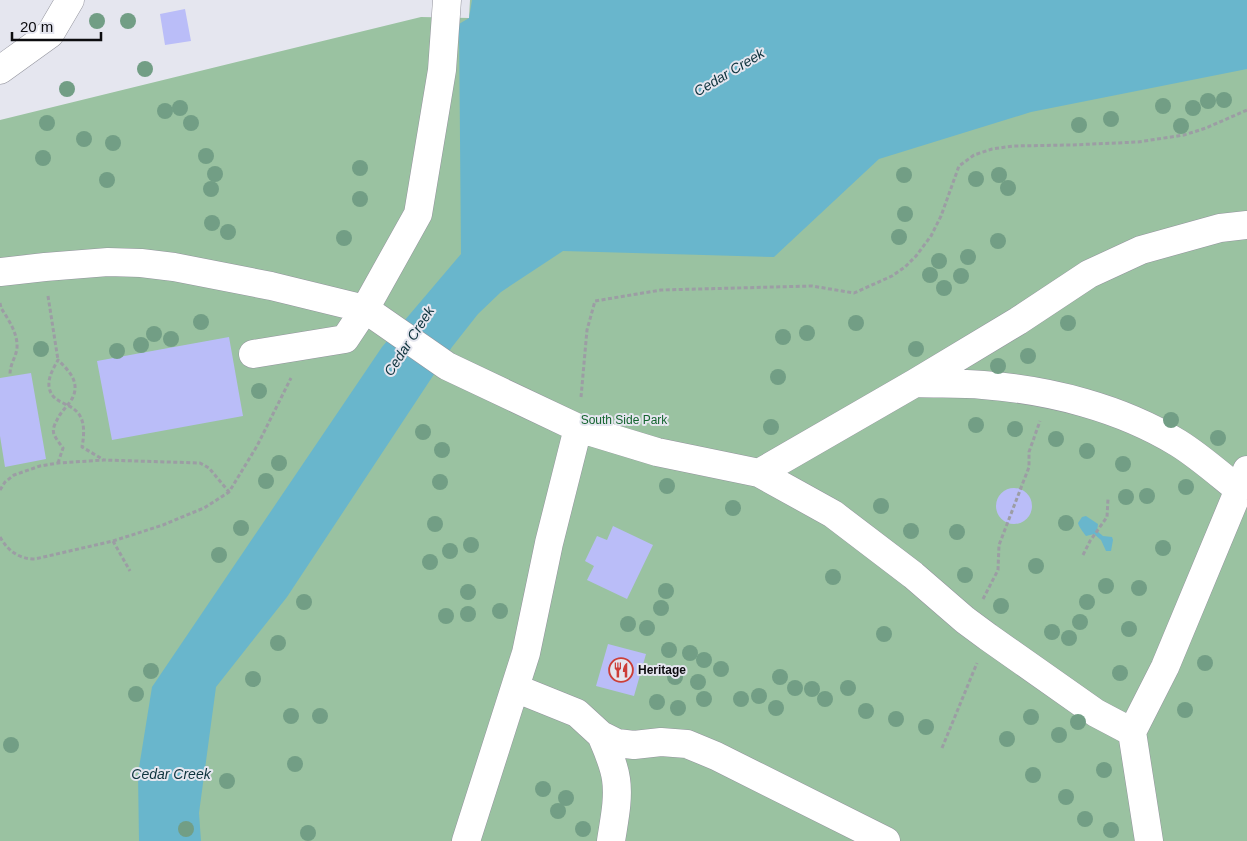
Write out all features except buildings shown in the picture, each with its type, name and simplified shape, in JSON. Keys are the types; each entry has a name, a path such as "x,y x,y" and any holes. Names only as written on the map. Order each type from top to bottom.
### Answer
{"street":[{"path":"0,70 50,34 70,0"},
{"path":"253,354 345,339 366,309 418,214 442,70 447,0"},
{"path":"759,473 915,383 1018,321 1089,274 1120,258 1141,250 1220,228 1247,225"},
{"path":"0,272 45,266 108,262 141,263 174,267 272,286 366,309 448,366 578,428 657,452 759,473 833,514 913,575 965,620 988,637 1096,713 1132,732"},
{"path":"915,383 982,385 1025,389 1075,400 1123,416 1160,433 1242,480 1165,667 1132,732 1149,841"},
{"path":"466,841 526,653 549,543 578,428"},
{"path":"515,688 576,713 602,734 617,743 634,745 662,742 687,744 716,756 886,841"},
{"path":"602,734 611,757 616,780 616,807 611,841"}],"path":[{"path":"578,428 587,330 595,301 662,290 812,286 854,293 892,276 916,256 931,236 941,216 959,166 974,155 992,149 1013,146 1138,142 1184,135 1206,128 1247,110"},
{"path":"45,266 58,360 49,384 51,392 55,397 75,408 84,423 85,434 82,447 104,460"},
{"path":"0,303 15,333 17,347 10,365 10,374"},
{"path":"0,537 12,552 22,558 29,559 114,541 163,525 204,508 229,492 257,446 284,395 306,346"},
{"path":"58,360 68,369 74,382 75,391 54,425 54,433 63,448 58,464"},
{"path":"965,620 986,595 998,570 999,546 1029,467 1029,452 1036,436 1046,394"},
{"path":"0,490 5,482 14,475 40,466 104,460 200,463 209,468 229,492"},
{"path":"1083,555 1107,517 1108,499"},
{"path":"114,541 130,571"},
{"path":"942,748 988,637"}],"green space":[{"name":"South Side Park","path":"470,0 1247,0 1247,841 0,841 0,120 421,17 469,18"}],"water":[{"name":"Cedar Creek","path":"472,0 1247,0 1247,69 1031,112 879,159 774,257 563,251 501,292 478,314 452,347 287,597 216,687 199,813 201,841 139,841 138,774 152,687 382,347 461,254 459,24 469,18"},
{"path":"1086,516 1098,524 1097,531 1103,536 1112,537 1111,551 1106,551 1101,540 1094,534 1086,536 1082,531 1078,523 1082,517"}],"place":[{"name":"Heritage","path":"621,670"}]}
